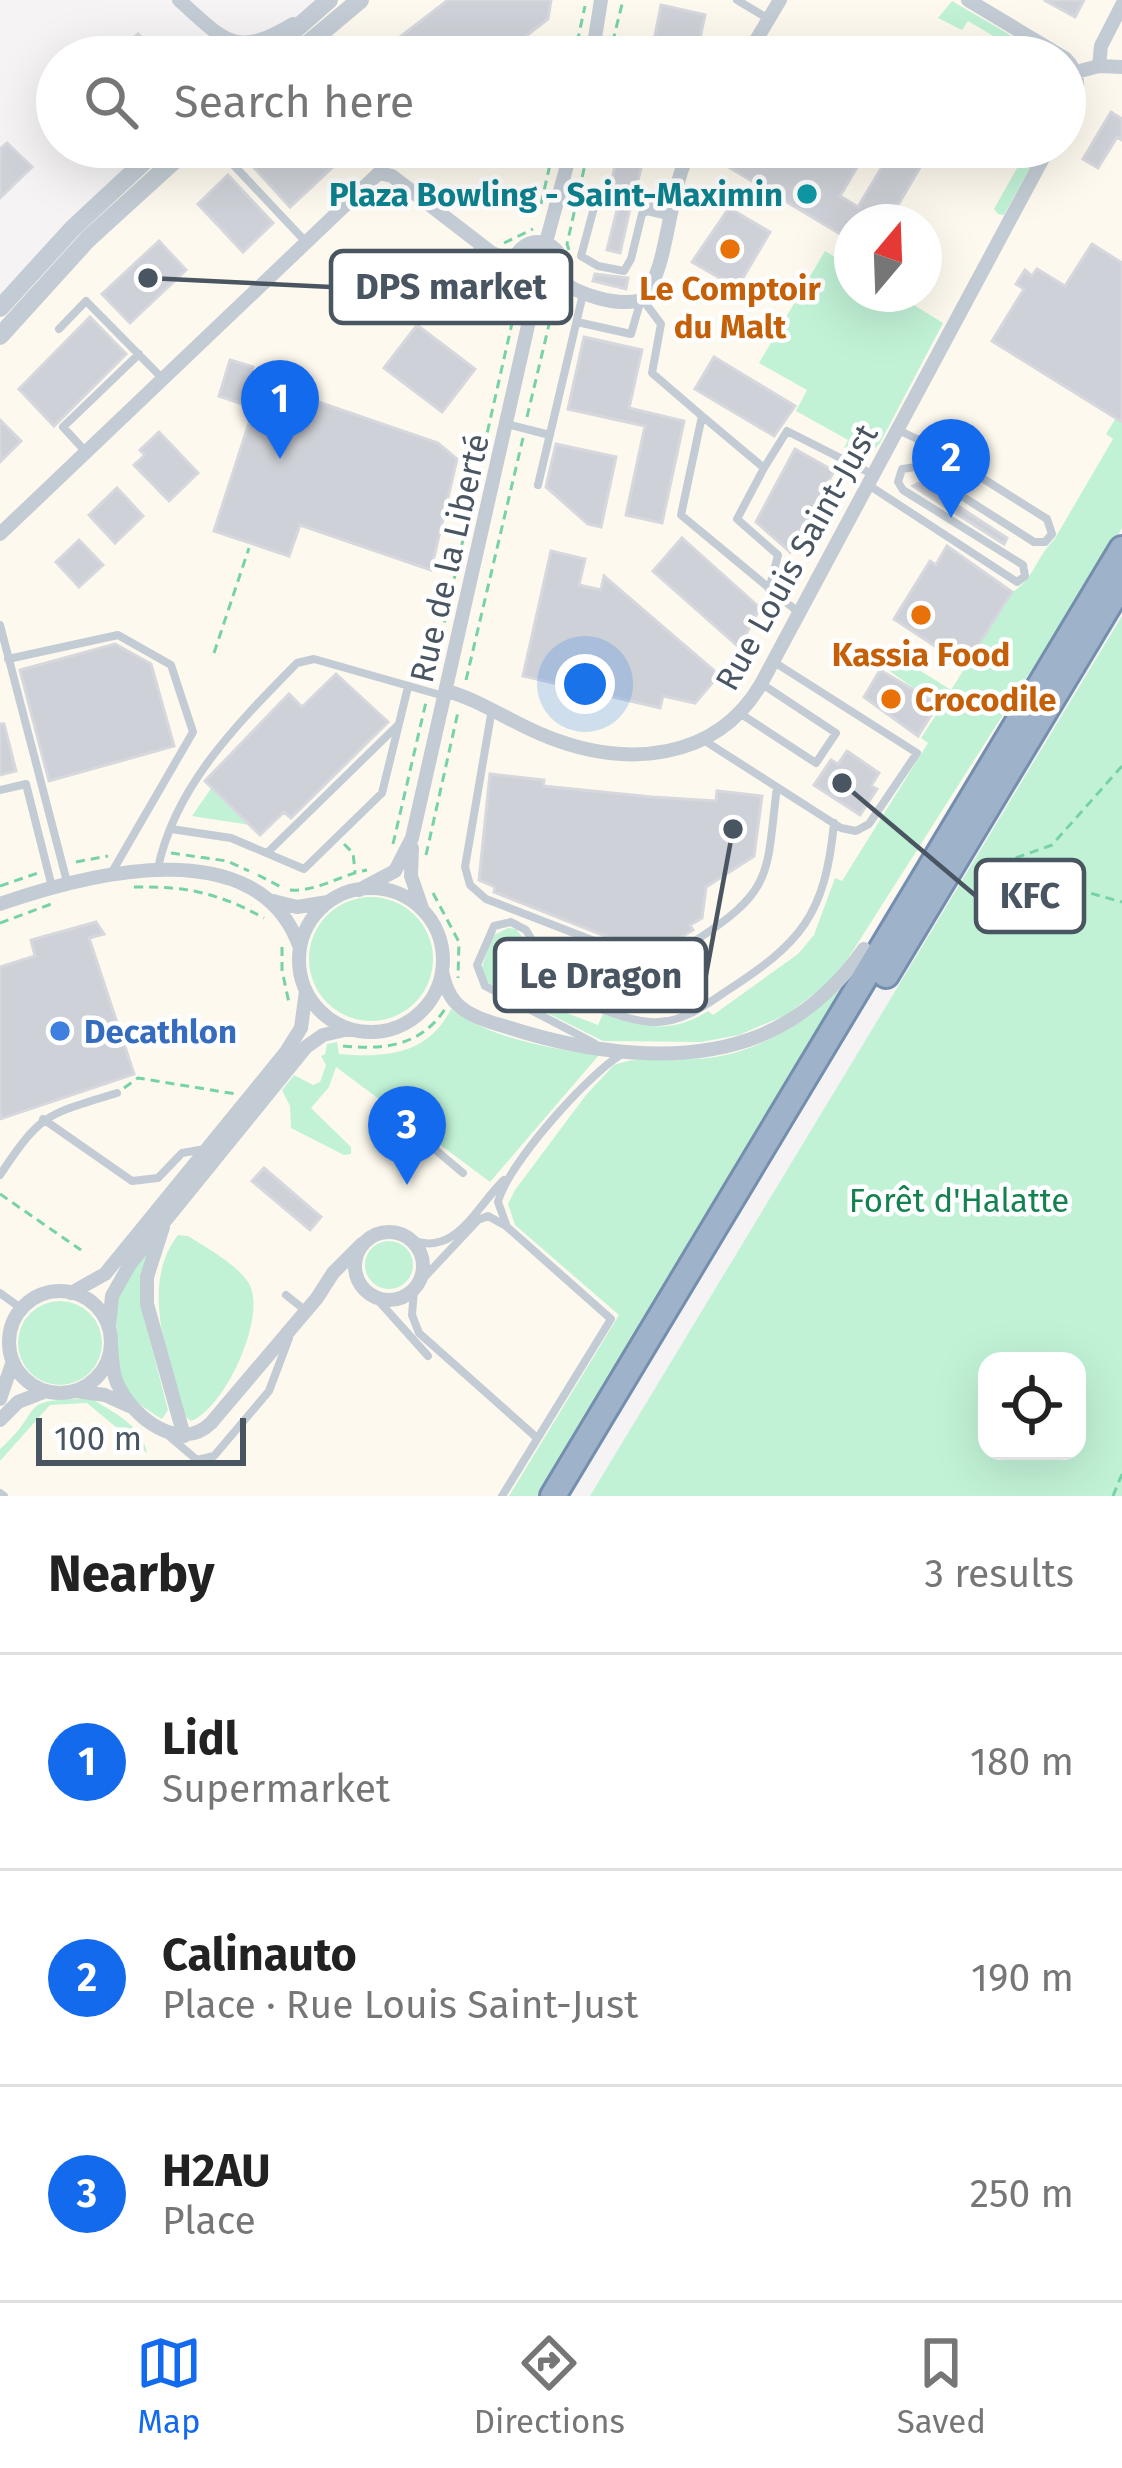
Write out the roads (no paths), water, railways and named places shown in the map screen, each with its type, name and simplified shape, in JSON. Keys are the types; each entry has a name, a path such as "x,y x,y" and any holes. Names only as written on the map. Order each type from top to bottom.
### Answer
{"highway":[{"path":"553,1496 1122,549"},
{"path":"572,1496 1122,584"},
{"path":"864,949 902,890 946,842"}],"street":[{"path":"179,0 225,36"},
{"path":"317,36 360,0"},
{"path":"596,36 601,0"},
{"path":"597,36 612,0"},
{"path":"759,36 780,0"},
{"path":"968,0 1028,36"},
{"path":"1100,66 1101,46 1122,4"},
{"path":"273,36 324,5"},
{"path":"288,36 324,5"},
{"path":"1086,70 1122,67"},
{"path":"0,308 62,238 137,168"},
{"path":"0,336 88,239 166,168"},
{"path":"546,242 566,168"},
{"path":"546,242 527,244 514,262 518,279 536,290 570,286 629,303 641,300 662,279 669,212 680,168"},
{"name":"Rue Louis Saint-Just","path":"451,694 553,740 605,752 673,750 705,741 741,714 800,613 1038,168"},
{"path":"0,534 372,178 383,173 486,249 514,262"},
{"path":"546,242 561,258 570,286"},
{"name":"Rue de la Liberté","path":"359,890 395,871 412,838 451,694 536,290"},
{"name":"Rue de la Liberté","path":"412,838 411,876 424,912"},
{"path":"0,904 112,872 158,870 217,877 287,920 300,948"},
{"path":"266,907 328,902 359,890 392,892 424,912 440,940 442,971 452,998 470,1014 500,1025 629,1050 718,1048 772,1030 822,998 864,949"},
{"path":"328,902 310,922 300,948 300,970 306,991 322,1012 350,1029"},
{"path":"139,1412 116,1380 110,1303 118,1281 310,1042 331,1032 377,1032 404,1024 429,1002 442,971"},
{"path":"0,1399 13,1361 10,1333 22,1309 39,1296 70,1293 105,1274 298,1036 306,991"},
{"path":"164,1222 146,1295 184,1436"},
{"path":"0,1420 18,1402 46,1391 74,1391 105,1395 139,1412 164,1432 184,1436 202,1432 362,1244 385,1232 409,1239 422,1259 416,1286 396,1300 340,1287 317,1298"},
{"path":"362,1244 354,1268 359,1284 372,1296"},
{"path":"70,1293 94,1305 110,1336 102,1371 74,1391"},
{"path":"13,1361 26,1380 46,1391"}],"lane":[{"path":"737,0 769,20"},
{"path":"236,168 306,242"},
{"path":"616,197 669,212 642,214 624,271 598,266 581,256 595,205 616,197"},
{"path":"470,260 486,249"},
{"path":"538,484 577,322 570,286"},
{"path":"577,322 631,334 641,300"},
{"path":"641,300 661,324 652,373 764,469"},
{"path":"59,329 86,301 163,379"},
{"path":"86,452 63,427 139,354"},
{"path":"702,416 681,515 800,613"},
{"path":"507,424 550,435"},
{"path":"898,430 1047,519 1052,534 1045,542 1034,542 916,466 908,466"},
{"path":"769,590 778,555 737,519 787,431 871,480 1010,579 1017,582 1025,576 1023,565 903,490 898,475 917,447 915,438"},
{"path":"0,625 60,885"},
{"path":"8,659 118,634 171,665 193,732 112,872"},
{"path":"158,870 171,829 226,735 297,663 314,659 408,687 451,694"},
{"path":"705,741 834,823 851,831 868,824 916,753 773,662"},
{"path":"741,714 815,763 836,733 761,684"},
{"path":"171,829 231,838 304,869 382,793 408,687"},
{"path":"492,709 465,867 470,885 486,899 646,961 666,959 751,899 765,871 777,787"},
{"path":"267,853 399,724"},
{"path":"0,790 26,784 60,885"},
{"path":"606,1048 494,993 481,981 478,958 494,926 517,924 530,934 536,947 529,973 536,983 642,1021 683,1018 771,962 798,936 825,879 834,823"},
{"path":"409,1239 430,1246 450,1240 599,1068 629,1050"},
{"path":"0,1175 43,1120 117,1093"},
{"path":"43,1120 132,1181 158,1178 189,1149 206,1150"},
{"path":"407,1126 463,1173"},
{"path":"409,1161 425,1141"},
{"path":"443,1171 446,1159"},
{"path":"506,1226 498,1202 509,1175"},
{"path":"502,1496 611,1319 506,1226 481,1217 416,1286 412,1315 416,1329 537,1438"},
{"path":"0,1293 22,1309"},
{"path":"286,1294 306,1311"},
{"path":"372,1296 428,1356"},
{"path":"164,1432 196,1460 214,1456 273,1384 291,1328"}],"place":[{"name":"Plaza Bowling - Saint-Maximin","path":"807,194"},
{"name":"Le Comptoir du Malt","path":"730,249"},
{"name":"DPS market","path":"148,278"},
{"name":"Lidl","path":"280,459"},
{"name":"Calinauto","path":"951,518"},
{"name":"Kassia Food","path":"921,615"},
{"name":"Crocodile","path":"891,699"},
{"name":"KFC","path":"842,783"},
{"name":"Le Dragon","path":"733,829"},
{"name":"Decathlon","path":"60,1031"},
{"name":"H2AU","path":"407,1185"}],"park label":[{"name":"Forêt d'Halatte","path":"959,1200"}]}
